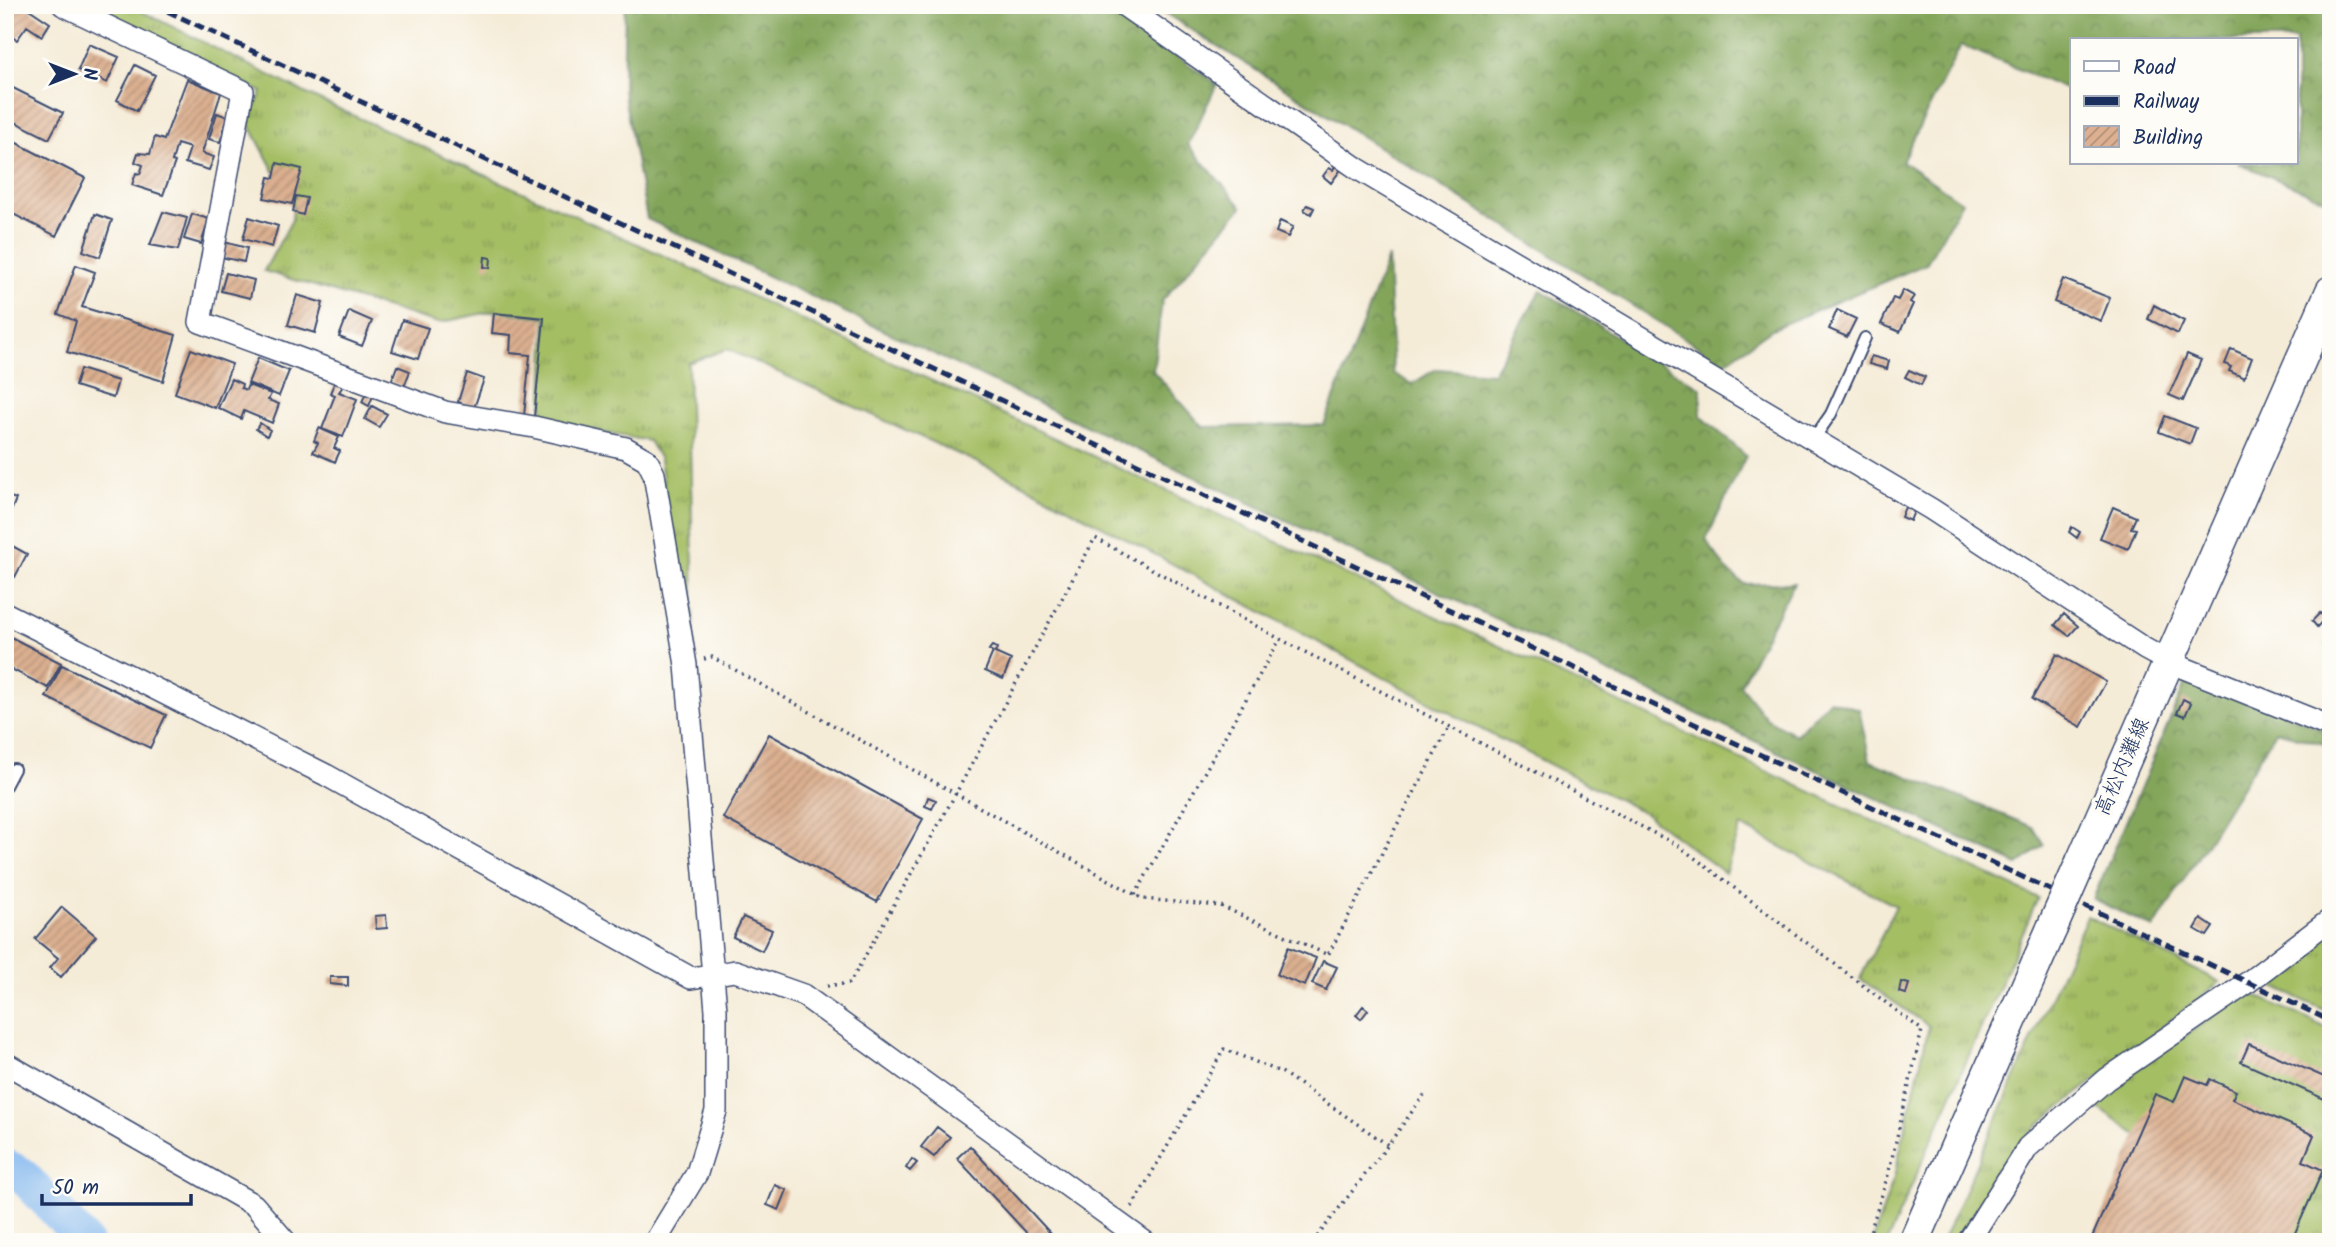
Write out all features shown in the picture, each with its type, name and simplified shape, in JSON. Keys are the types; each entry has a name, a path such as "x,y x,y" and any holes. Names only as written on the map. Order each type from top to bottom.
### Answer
{"main road":[{"name":"高松内灘線","path":"1914,1242 2331,290"}],"street":[{"path":"63,5 243,91 200,321 445,412 534,427 626,448 647,460 654,474 686,665 716,1010 716,1111 697,1173 655,1242"},
{"path":"1123,5 1358,169 1931,509 2145,649 2169,662 2331,727"},
{"path":"5,613 326,775 691,978 735,971 803,995 1145,1242"},
{"path":"1968,1242 2028,1147 2107,1079 2247,982 2331,919"},
{"path":"5,1063 254,1205 286,1242"}],"lane":[{"path":"1813,440 1831,414 1865,338"},
{"path":"5,786 14,769"}],"path":[{"path":"803,995 809,988 850,982 956,795 1095,538 1280,639 1679,846 1922,1030 1888,1175 1867,1242"},
{"path":"1135,895 1280,639"},
{"path":"686,665 712,657 1143,899 1221,906 1328,955 1449,727"},
{"path":"1122,1224 1224,1049 1283,1073 1388,1144"},
{"path":"1313,1242 1424,1096"}],"green space":[{"path":"76,5 129,5 317,99 693,269 2038,898 1887,1242 1872,1242 1894,1177 1929,1026 1860,979 1896,906 1741,826 1725,873 1643,812 1467,722 1020,482 727,349 688,363 695,646 686,637 660,459 649,441 542,422 546,317 494,311 438,323 264,271 292,220 293,207 248,122 262,92"},
{"path":"625,5 1104,5 1217,84 1188,145 1242,207 1162,301 1153,371 1203,427 1324,425 1388,257 1393,373 1412,384 1436,369 1493,373 1541,290 1701,388 1701,416 1746,456 1706,540 1726,569 1744,584 1794,583 1740,685 1767,719 1796,735 1829,700 1859,709 1870,761 2033,827 2044,845 2018,865 647,219 623,90"},
{"path":"1152,5 2331,5 2331,202 2240,164 2298,164 2298,38 2070,38 2070,91 1961,45 1902,161 1962,202 1926,264 1772,329 1724,363"},
{"path":"2189,675 2331,732 2331,746 2276,731 2154,928 2093,899"},
{"path":"2087,916 2220,982 2040,1123 2003,1166 1959,1242 1942,1242"},
{"path":"2331,928 2331,1013 2263,982"},
{"path":"2248,992 2331,1030 2331,1242 2143,1242 2190,1172 2090,1102"}],"building":[{"path":"18,5 23,5 50,23 42,36 27,26 17,40 5,33 5,24"},
{"path":"89,44 119,57 107,83 78,70"},
{"path":"135,65 155,75 137,111 117,100"},
{"path":"187,79 221,93 202,153 214,157 209,170 185,163 190,148 177,144 172,161 175,162 163,195 132,185 136,173 140,174 143,165 135,162 138,153 150,154 155,137 164,140"},
{"path":"5,84 63,113 49,139 5,117"},
{"path":"217,113 228,117 220,142 209,139"},
{"path":"5,137 85,178 56,236 5,210"},
{"path":"277,163 302,169 292,204 264,198 269,177 274,178"},
{"path":"1336,164 1342,168 1331,183 1323,176 1329,168 1333,170"},
{"path":"296,196 307,198 303,215 293,212"},
{"path":"1307,205 1314,208 1311,214 1304,210"},
{"path":"163,212 187,218 178,250 150,245"},
{"path":"95,214 112,220 100,257 83,251"},
{"path":"192,214 209,219 201,244 184,239"},
{"path":"249,217 278,226 272,247 243,239"},
{"path":"1280,221 1293,227 1288,237 1276,232"},
{"path":"224,242 247,248 244,262 221,257"},
{"path":"485,257 491,258 490,268 484,267"},
{"path":"76,265 95,272 82,307 176,335 163,381 67,352 76,321 58,314"},
{"path":"226,273 254,280 250,298 221,291"},
{"path":"2063,279 2110,298 2101,321 2054,302"},
{"path":"1903,290 1914,296 1900,332 1881,324 1893,298 1898,300"},
{"path":"297,295 323,303 315,333 288,325"},
{"path":"2154,305 2184,321 2178,334 2148,319"},
{"path":"1837,310 1856,319 1847,337 1829,329"},
{"path":"349,311 372,321 362,346 339,337"},
{"path":"494,313 544,318 534,417 524,416 530,355 510,353 511,335 492,333"},
{"path":"402,320 428,328 418,359 392,351"},
{"path":"191,349 232,364 215,408 175,393"},
{"path":"2231,349 2252,358 2244,378 2229,371 2231,367 2225,364"},
{"path":"2187,354 2201,360 2183,401 2169,395"},
{"path":"1871,356 1889,361 1887,369 1869,364"},
{"path":"258,358 289,371 279,396 248,383"},
{"path":"397,366 410,371 404,387 391,382"},
{"path":"80,369 118,381 113,398 75,386"},
{"path":"1909,370 1925,377 1921,385 1905,377"},
{"path":"467,373 484,379 474,408 458,402"},
{"path":"231,379 242,384 241,388 246,390 248,385 271,394 268,400 279,404 272,423 244,411 241,419 218,408"},
{"path":"336,379 345,383 339,392 357,399 343,437 322,429 335,395 330,393"},
{"path":"367,390 374,393 369,406 362,402"},
{"path":"372,406 387,414 379,427 365,419"},
{"path":"2165,416 2196,428 2190,444 2159,432"},
{"path":"260,423 270,430 267,436 256,429"},
{"path":"319,428 339,437 334,448 340,451 335,462 313,452 318,443 314,441"},
{"path":"8,496 16,499 5,526 5,503"},
{"path":"1905,507 1914,511 1910,521 1901,517"},
{"path":"2113,507 2136,517 2131,528 2136,529 2128,549 2100,538"},
{"path":"2072,527 2080,532 2077,538 2069,532"},
{"path":"5,542 27,554 15,577 5,572"},
{"path":"2320,613 2325,618 2317,627 2312,621"},
{"path":"2064,614 2078,626 2069,636 2055,625"},
{"path":"5,634 61,663 48,688 5,666"},
{"path":"2331,637 2331,651 2324,644"},
{"path":"992,646 997,648 995,653 1011,660 1003,679 985,671 993,652 989,650"},
{"path":"2057,654 2106,682 2081,727 2032,699"},
{"path":"62,665 166,715 150,748 46,697"},
{"path":"2183,699 2191,703 2185,716 2177,713"},
{"path":"769,734 923,819 877,902 723,818"},
{"path":"928,797 936,800 932,809 925,806"},
{"path":"62,907 96,936 61,977 50,968 58,958 35,939"},
{"path":"386,915 387,928 376,929 375,916"},
{"path":"743,917 772,930 762,951 733,937"},
{"path":"2201,919 2213,927 2207,936 2195,929"},
{"path":"1288,947 1316,958 1305,986 1277,975"},
{"path":"1323,961 1337,967 1326,990 1312,984"},
{"path":"330,977 348,977 348,986 330,984"},
{"path":"1901,982 1909,984 1906,994 1899,992"},
{"path":"1363,1006 1368,1010 1361,1019 1356,1015"},
{"path":"2249,1044 2331,1080 2331,1102 2241,1062"},
{"path":"2185,1076 2207,1085 2210,1079 2236,1091 2232,1099 2314,1135 2303,1161 2323,1170 2291,1242 2090,1242 2155,1094 2174,1102"},
{"path":"937,1127 950,1137 934,1157 921,1147"},
{"path":"970,1146 1051,1234 1042,1242 1035,1242 957,1158"},
{"path":"912,1159 917,1163 910,1171 906,1168"},
{"path":"775,1185 787,1190 779,1210 767,1205"}],"waterway":[{"path":"5,1166 21,1174 85,1242"}],"railway":[{"path":"154,5 2331,1021"}]}
